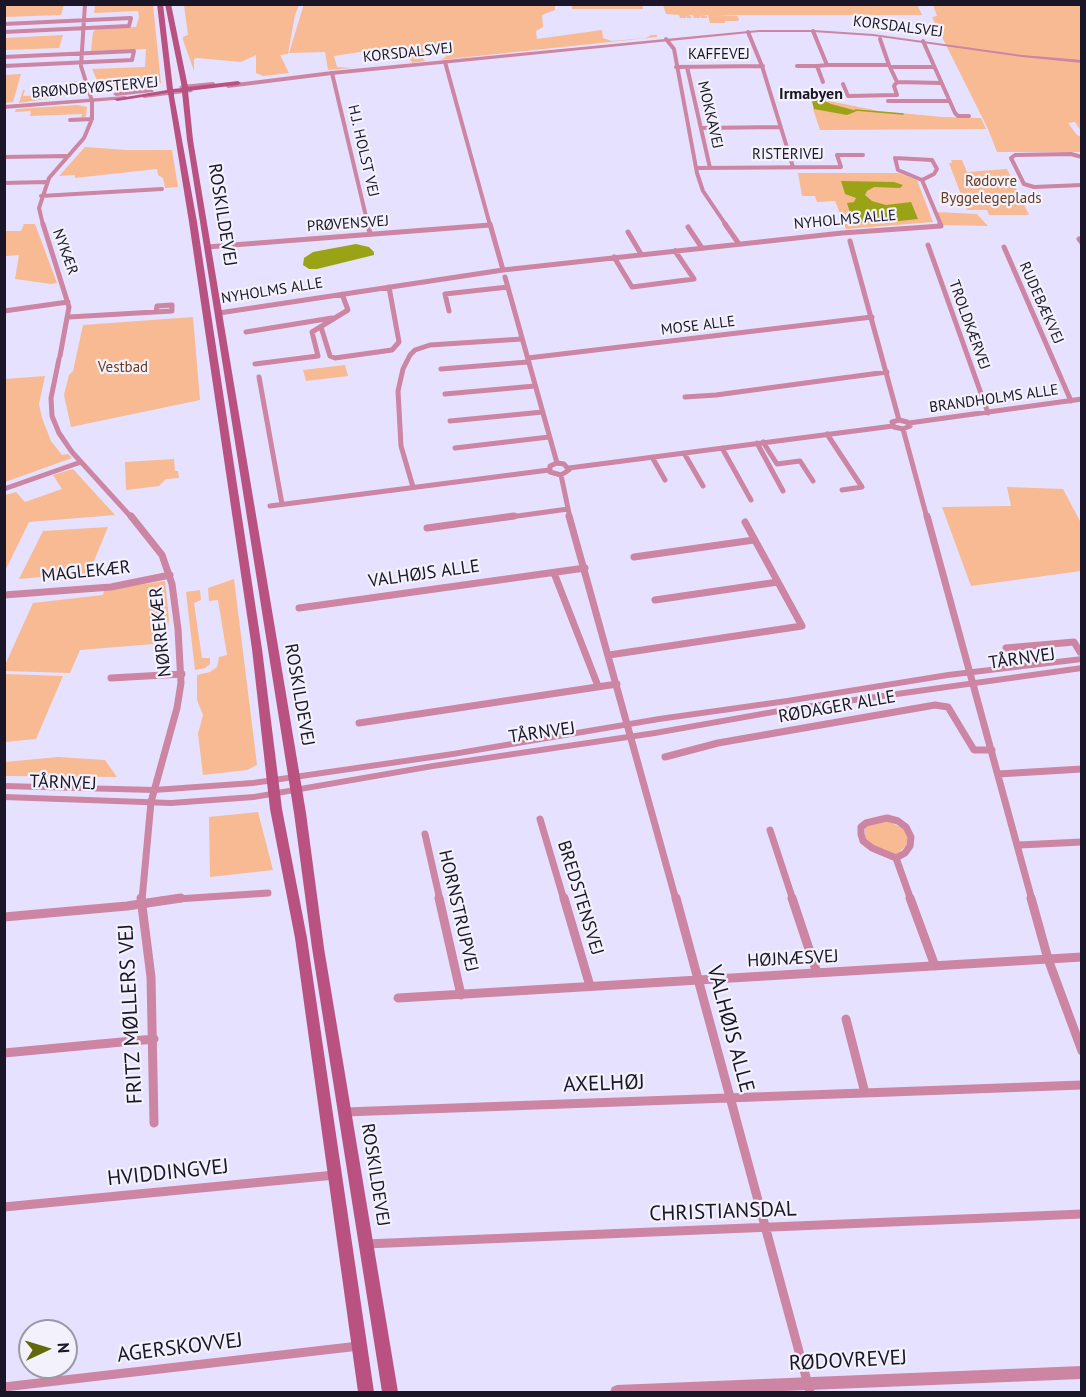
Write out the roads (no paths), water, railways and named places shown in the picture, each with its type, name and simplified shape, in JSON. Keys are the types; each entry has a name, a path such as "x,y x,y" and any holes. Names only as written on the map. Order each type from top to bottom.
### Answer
{"main road":[{"name":"ROSKILDEVEJ","path":"160,4 169,67 178,90 181,109 188,120 273,662 295,784 316,939 390,1392"},
{"name":"ROSKILDEVEJ","path":"168,4 207,314 257,650 274,794 301,938 366,1392"},
{"path":"117,99 238,83"}],"street":[{"path":"81,62 85,4"},
{"path":"4,24 131,18 129,26 4,32"},
{"path":"813,31 827,65"},
{"name":"KORSDALSVEJ","path":"178,90 748,32 813,31 882,36 1082,62"},
{"path":"748,32 764,66"},
{"path":"880,39 897,82"},
{"path":"665,40 675,55 696,168 703,191 739,244"},
{"path":"923,41 955,113 958,116 969,116"},
{"path":"4,57 134,51 132,60 4,66"},
{"name":"NYKÆR","path":"59,358 69,317 68,302 39,216 41,196 46,183 86,135 92,119 91,99 84,81 81,62"},
{"path":"446,62 503,270"},
{"name":"KAFFEVEJ","path":"676,67 764,66 793,167"},
{"path":"797,66 934,67"},
{"path":"817,66 823,82"},
{"name":"MOKKAVEJ","path":"687,67 710,168"},
{"name":"H.J. HOLST VEJ","path":"332,73 370,234"},
{"name":"KORSDALSVEJ","path":"238,83 252,82"},
{"path":"897,82 941,83"},
{"path":"843,84 848,96 894,96 897,95 894,86 897,82"},
{"name":"BRØNDBYØSTERVEJ","path":"6,107 178,90"},
{"name":"BRØNDBYØSTERVEJ","path":"91,99 117,99"},
{"path":"888,100 950,101"},
{"path":"70,120 92,119"},
{"path":"701,128 780,127"},
{"path":"1081,157 1071,154 1014,155 1011,158 1024,184 1034,187 1082,185"},
{"name":"RISTERIVEJ","path":"696,168 841,167 837,155 863,155"},
{"path":"4,157 67,156"},
{"path":"895,158 932,160 937,170 934,174 921,180 898,170 895,158"},
{"name":"NYHOLMS ALLE","path":"207,314 503,270 739,244 941,226 921,180"},
{"path":"4,183 46,183"},
{"path":"41,196 162,189"},
{"name":"PRØVENSVEJ","path":"207,247 490,225"},
{"path":"688,227 702,248"},
{"path":"628,232 641,254"},
{"path":"850,241 899,420"},
{"name":"TROLDKÆRVEJ","path":"928,245 988,413"},
{"name":"RUDEBÆKVEJ","path":"1004,247 1071,401"},
{"path":"614,257 632,287 694,279 675,251"},
{"path":"505,277 557,463"},
{"path":"321,327 330,356 349,358 392,350 399,342 389,287"},
{"path":"449,311 445,294 508,287"},
{"name":"NYHOLMS ALLE","path":"246,332 337,317 348,310 342,294"},
{"path":"4,311 68,302"},
{"path":"69,317 156,312"},
{"path":"255,364 318,356 312,332 337,317"},
{"name":"MOSE ALLE","path":"528,360 872,317"},
{"path":"413,487 401,446 399,391 403,369 410,355 415,350 430,345 522,339"},
{"name":"NØRREKÆR","path":"59,358 51,398 52,416 59,433 81,462 149,536 162,555 170,575 182,674 177,708 151,802 147,825 142,903"},
{"path":"441,369 528,360"},
{"path":"685,397 716,395 887,372"},
{"path":"259,376 282,504"},
{"path":"445,394 535,386"},
{"name":"BRANDHOLMS ALLE","path":"909,423 1082,399"},
{"path":"450,421 543,412"},
{"path":"549,470 550,466 557,463 569,468 893,426 903,429 909,428 909,423 899,420 892,422 893,426"},
{"path":"903,429 1048,959 1082,1051"},
{"path":"827,434 862,487 842,490"},
{"path":"455,448 549,437"},
{"path":"760,443 777,464 800,461 813,481"},
{"path":"760,443 783,490"},
{"path":"722,448 752,500"},
{"path":"684,453 703,486"},
{"path":"652,457 665,480"},
{"path":"4,489 81,462"},
{"path":"549,470 553,474 561,475 568,472 569,468"},
{"path":"270,506 549,470"},
{"name":"VALHØJS ALLE","path":"561,475 568,509 809,1388"},
{"path":"427,528 568,509"},
{"path":"609,655 802,626 745,522"},
{"path":"634,557 754,540"},
{"name":"VALHØJS ALLE","path":"299,608 585,568"},
{"path":"554,573 598,686"},
{"name":"MAGLEKÆR","path":"4,595 111,587 170,575"},
{"path":"655,600 778,582"},
{"name":"TÅRNVEJ","path":"4,797 202,802 274,794 295,784 453,754 628,724 969,672 1080,651 1074,642 1006,648"},
{"name":"TÅRNVEJ","path":"4,786 154,790 217,787 273,780 295,784 433,766 790,709 1082,668"},
{"path":"111,678 182,674"},
{"path":"359,723 617,684"},
{"name":"RØDAGER ALLE","path":"665,757 718,743 935,705 948,706 974,750 992,750"},
{"path":"998,774 1082,769"},
{"path":"887,818 898,821 906,827 911,837 910,846 905,853 896,858 881,853 863,842 861,827 875,819 887,818"},
{"name":"BREDSTENSVEJ","path":"540,819 590,986"},
{"path":"770,830 817,973"},
{"name":"HORNSTRUPVEJ","path":"425,834 461,995"},
{"path":"1018,845 1082,842"},
{"path":"896,858 935,966"},
{"path":"4,917 176,898 268,893"},
{"name":"FRITZ MØLLERS VEJ","path":"142,903 151,971 154,1124"},
{"name":"HØJNÆSVEJ","path":"398,998 1082,957"},
{"path":"846,1019 865,1093"},
{"path":"4,1053 154,1039"},
{"name":"AXELHØJ","path":"345,1112 1082,1084"},
{"name":"HVIDDINGVEJ","path":"4,1207 334,1175"},
{"name":"CHRISTIANSDAL","path":"366,1244 1082,1215"},
{"name":"AGERSKOVVEJ","path":"4,1387 359,1346"},
{"name":"RØDOVREVEJ","path":"617,1392 809,1388 1082,1372"}],"waterway":[{"path":"855,110 903,114"}],"district":[{"name":"Irmabyen","path":"811,94"}],"park label":[{"name":"Rødovre Byggelegeplads","path":"991,190"},
{"name":"Vestbad","path":"123,368"}]}
